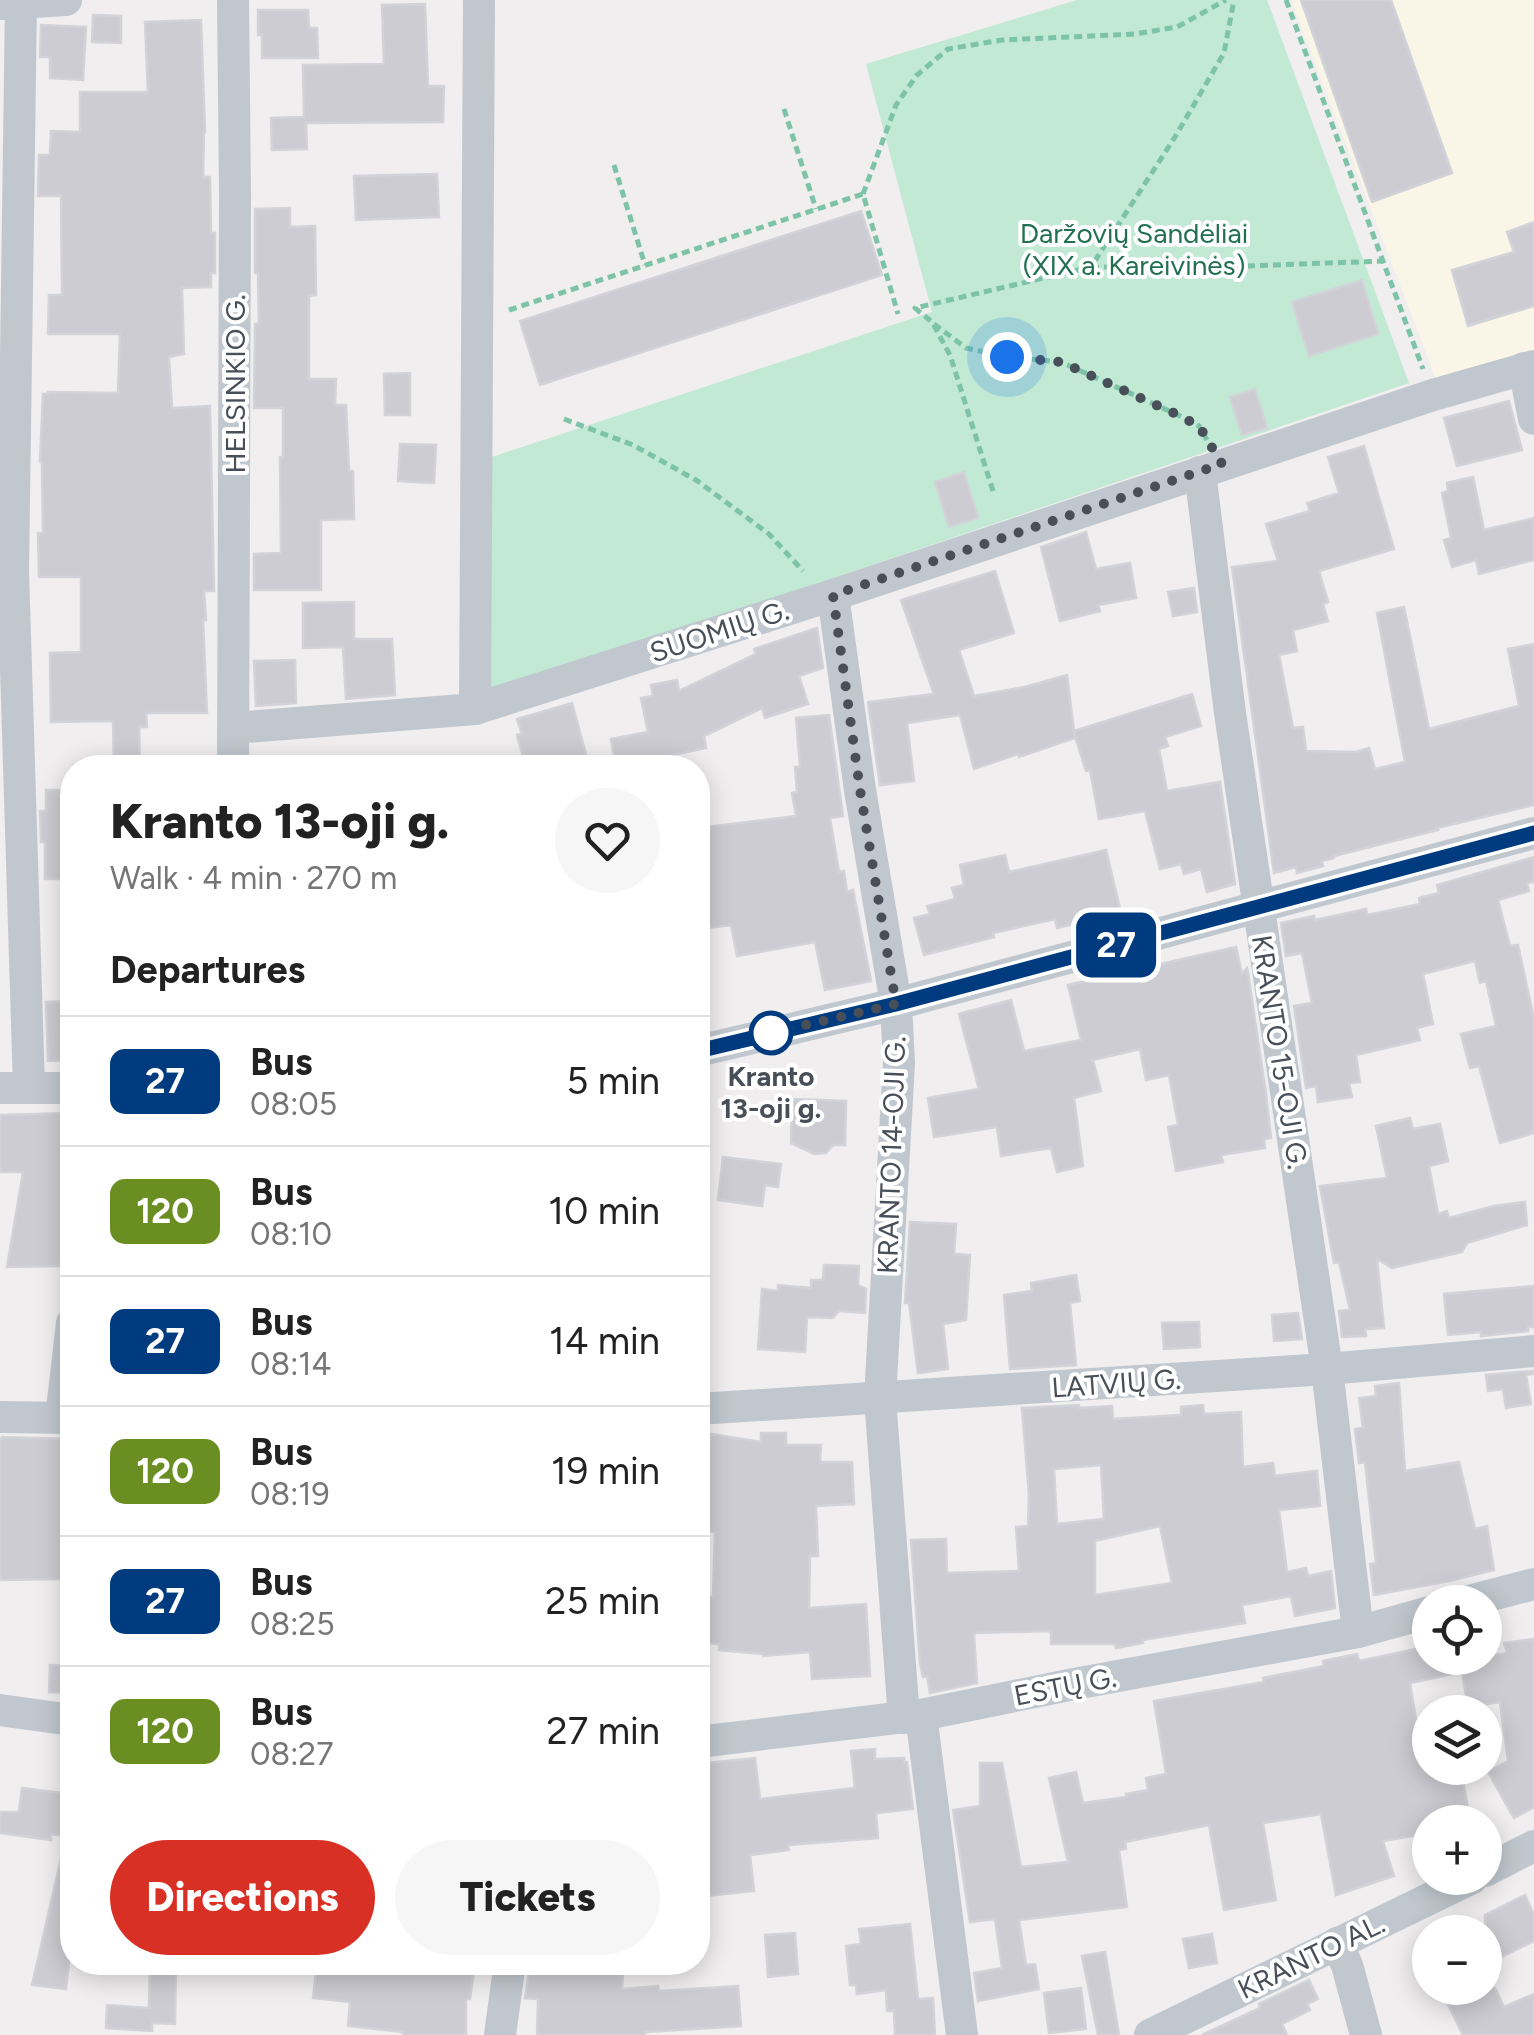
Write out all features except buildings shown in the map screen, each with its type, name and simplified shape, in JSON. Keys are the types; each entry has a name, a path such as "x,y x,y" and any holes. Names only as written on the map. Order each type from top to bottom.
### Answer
{"street":[{"path":"60,1088 15,1088 11,4 66,0"},
{"name":"HELSINKIO G.","path":"233,0 233,755"},
{"path":"475,709 479,0"},
{"path":"1529,367 1534,419"},
{"name":"SUOMIŲ G.","path":"234,728 475,709 1529,367"},
{"name":"KRANTO 15-OJI G.","path":"1211,468 1230,713 1327,1368 1358,1632"},
{"name":"KRANTO 14-OJI G.","path":"828,597 896,1004 899,1062 880,1398 913,1716 962,2035"},
{"path":"710,1048 896,1004 1534,833"},
{"name":"LATVIŲ G.","path":"710,1407 1327,1368 1534,1350"},
{"path":"0,1418 60,1418"},
{"path":"1502,1592 1534,1584"},
{"name":"ESTŲ G.","path":"710,1741 913,1716 1358,1632 1412,1617"},
{"path":"0,1710 60,1718"},
{"path":"1502,1862 1534,1846"},
{"name":"KRANTO AL.","path":"1150,2035 1436,1895"},
{"path":"1337,1942 1366,2035"},
{"path":"500,2035 508,1975"}],"path":[{"path":"898,314 863,194 896,105 917,76 948,49 1002,40 1135,34 1178,27 1226,0"},
{"path":"1091,268 1224,53 1234,0"},
{"path":"1286,0 1433,395"},
{"path":"784,109 816,210"},
{"path":"614,165 645,265"},
{"path":"476,315 504,312 863,194"},
{"path":"1211,468 1199,426 1061,362 966,348 915,308 1091,268 1383,262"},
{"path":"932,322 950,355 992,490"},
{"path":"564,419 633,445 696,480 769,534 828,597"}],"shaded area":[{"path":"1291,0 1534,0 1534,350 1436,379"}],"green space":[{"name":"Daržovių Sandėliai (XIX a. Kareivinės)","path":"1077,0 1267,0 1409,383 491,694 486,459 932,312 866,64"}],"bus line":[{"name":"27","path":"710,1048 896,1004 1534,833"}],"place":[{"name":"Kranto 13-oji g.","path":"771,1033"}],"route":[{"path":"771,1033 896,1004 860,790 833,595 1222,464 1199,426 1176,414 1061,362 1007,357"}]}
